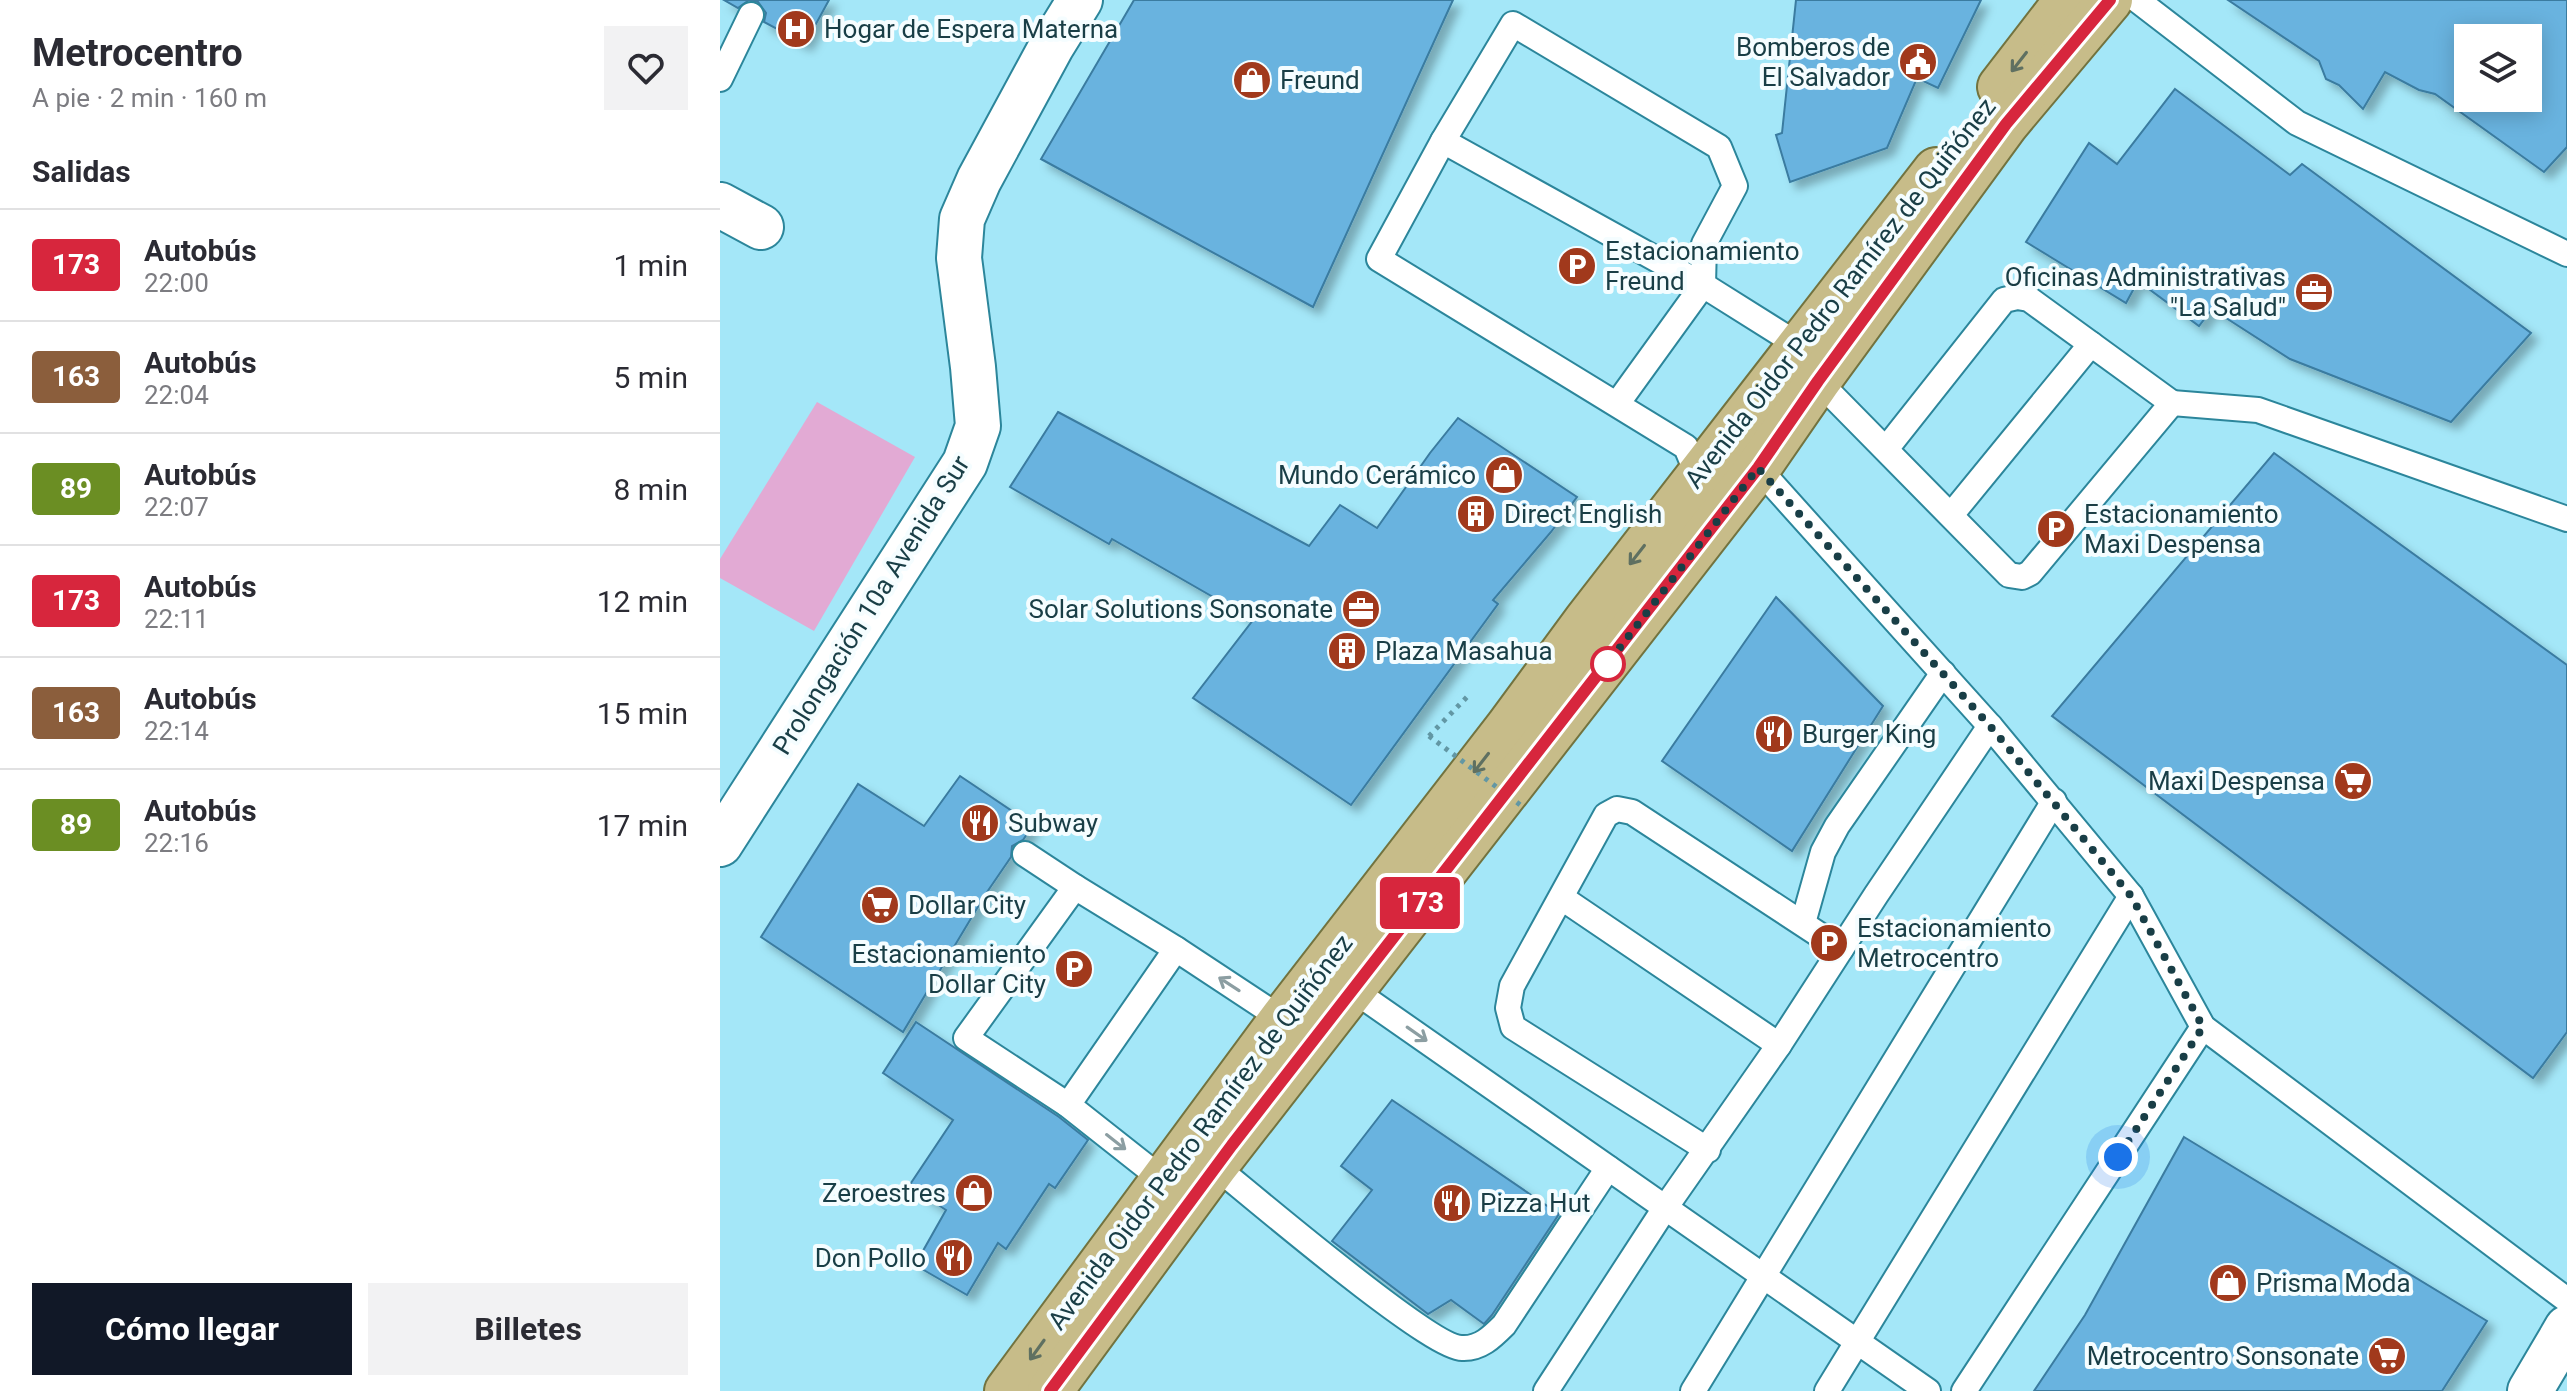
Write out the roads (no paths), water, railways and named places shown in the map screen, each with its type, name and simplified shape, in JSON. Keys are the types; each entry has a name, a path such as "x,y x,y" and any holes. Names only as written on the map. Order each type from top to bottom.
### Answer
{"main road":[{"name":"Avenida Oidor Pedro Ramírez de Quiñónez","path":"1007,1391 1282,1019 1338,978 1758,468 1816,364 2067,0"},
{"name":"Avenida Oidor Pedro Ramírez de Quiñónez","path":"1050,1391 1215,1166 1508,727 1586,621 1698,476 1816,364 2006,124 2110,0"}],"street":[{"name":"Prolongación 10a Avenida Sur","path":"720,844 965,463 978,426 959,258 962,219 1051,47 1080,0"},
{"path":"720,205 761,227"},
{"path":"2530,1391 2567,1328"}],"lane":[{"path":"2137,0 2297,123 2567,254"},
{"path":"720,79 751,15"},
{"path":"1617,404 1703,285 1704,244 1735,186 1719,147 1513,24 1443,141 1379,259 1686,447 1698,476"},
{"path":"1443,141 1703,285 1816,364 1886,449 2009,575 2022,577 2030,573 2172,403"},
{"path":"1886,449 2004,300 2017,297 2029,299 2172,403 2258,410 2567,519"},
{"path":"1951,515 2091,344"},
{"path":"1758,468 1990,726 2131,896 2203,1027 2567,1300"},
{"path":"1803,923 1823,852 1837,826 1943,673"},
{"path":"1546,1391 1665,1208 1779,1045 1990,726"},
{"path":"1693,1391 2054,801"},
{"path":"1708,1150 1513,1027 1508,1008 1512,986 1606,815 1617,809 1632,812 1841,949"},
{"path":"1025,854 1282,1019"},
{"path":"1075,887 966,1038 1068,1105 1163,1180"},
{"path":"1827,1391 2131,896"},
{"path":"1562,898 1779,1045"},
{"path":"1068,1105 1176,949"},
{"path":"1338,978 1928,1391"},
{"path":"1964,1391 2203,1027"},
{"path":"1215,1166 1433,1337 1461,1349 1487,1341 1504,1325 1608,1168"}],"place":[{"name":"Hogar de Espera Materna","path":"796,29"},
{"name":"Bomberos de El Salvador","path":"1918,62"},
{"name":"Freund","path":"1252,80"},
{"name":"Estacionamiento Freund","path":"1577,266"},
{"name":"Oficinas Administrativas \"La Salud\"","path":"2314,292"},
{"name":"Mundo Cerámico","path":"1504,475"},
{"name":"Direct English","path":"1476,514"},
{"name":"Estacionamiento Maxi Despensa","path":"2056,529"},
{"name":"Solar Solutions Sonsonate","path":"1361,609"},
{"name":"Plaza Masahua","path":"1347,651"},
{"name":"Burger King","path":"1774,734"},
{"name":"Maxi Despensa","path":"2353,781"},
{"name":"Subway","path":"980,823"},
{"name":"Dollar City","path":"880,905"},
{"name":"Estacionamiento Metrocentro","path":"1829,943"},
{"name":"Estacionamiento Dollar City","path":"1074,969"},
{"name":"Zeroestres","path":"974,1193"},
{"name":"Pizza Hut","path":"1452,1203"},
{"name":"Don Pollo","path":"954,1258"},
{"name":"Prisma Moda","path":"2228,1283"},
{"name":"Metrocentro Sonsonate","path":"2387,1356"}]}
